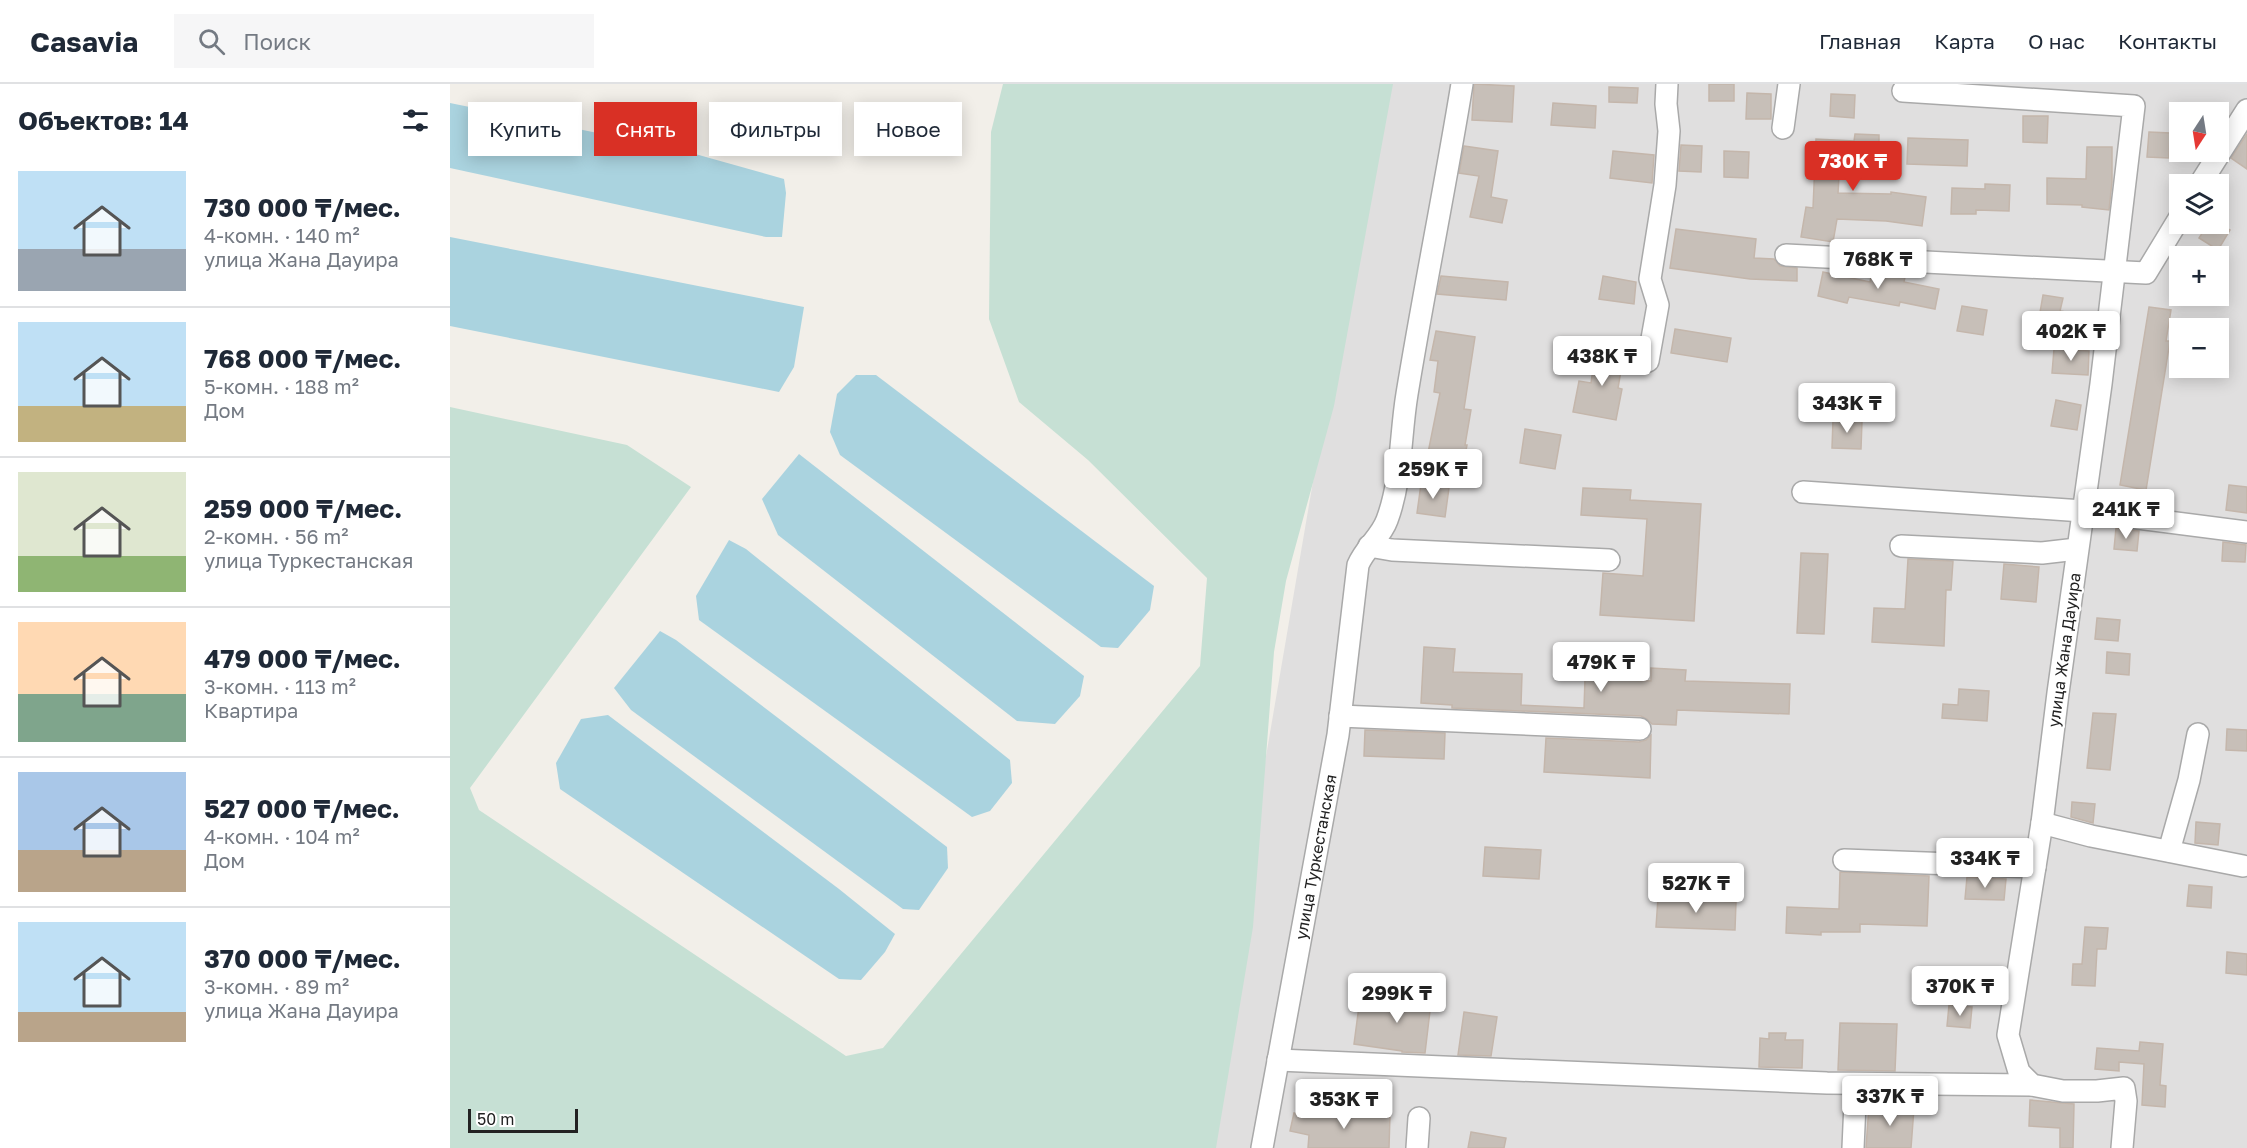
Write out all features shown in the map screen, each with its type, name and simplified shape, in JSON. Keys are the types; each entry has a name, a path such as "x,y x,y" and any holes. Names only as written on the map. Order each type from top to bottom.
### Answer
{"street":[{"path":"1462,84 1443,203 1407,396 1395,495 1386,523 1369,546 1392,550 1609,560"},
{"path":"1648,361 1658,306 1650,279 1665,186 1670,131 1666,104 1667,84"},
{"path":"1783,128 1789,84"},
{"name":"улица Жана Дауира","path":"1903,91 2134,106 2115,272 2042,823 2008,1035 2019,1072 2032,1085"},
{"path":"2206,174 2247,110"},
{"path":"1786,255 2146,273 2170,234"},
{"path":"1803,492 2083,511 2247,532"},
{"name":"улица Туркестанская","path":"1262,1148 1340,716 1358,565 1369,546"},
{"path":"1901,546 2042,553 2077,549"},
{"path":"1340,716 1640,729"},
{"path":"2169,851 2189,780 2198,734"},
{"path":"2042,823 2091,836 2243,866"},
{"path":"1844,860 2034,867"},
{"path":"1278,1060 1827,1083 2032,1085 2062,1091 2124,1088 2126,1101 2122,1148"},
{"path":"1852,1148 1855,1103"},
{"path":"1417,1148 1419,1118"}],"shaded area":[{"path":"1381,84 2247,84 2247,1148 1199,1148"}],"green space":[{"path":"1003,84 1393,84 1334,406 1286,581 1274,652 1253,927 1216,1148 450,1148 450,407 627,445 691,487 470,788 479,810 846,1056 883,1048 1200,666 1207,578 1088,460 1019,402 989,319 991,132"}],"water":[{"path":"450,103 468,107 468,156 582,156 582,130 594,132 594,156 697,155 784,179 786,193 782,237 766,237 450,168"},
{"path":"450,237 804,307 794,367 779,392 450,326"},
{"path":"856,375 876,375 1154,586 1150,610 1118,648 1101,647 840,455 830,432 837,394"},
{"path":"799,454 1084,676 1080,696 1055,724 1017,721 778,535 762,499"},
{"path":"729,540 746,549 1010,760 1012,783 990,811 972,817 699,620 696,596"},
{"path":"660,631 676,640 947,847 948,868 919,910 903,909 631,710 614,688"},
{"path":"608,715 839,889 895,934 885,952 861,980 839,979 560,789 556,763 581,719"}],"building":[{"path":"1474,84 1514,86 1512,122 1472,120"},
{"path":"1709,84 1734,84 1734,101 1709,101"},
{"path":"1609,87 1638,88 1637,103 1609,102"},
{"path":"1747,93 1771,94 1771,119 1746,119"},
{"path":"1831,94 1855,95 1854,118 1830,116"},
{"path":"1553,103 1596,106 1595,128 1551,125"},
{"path":"2023,116 2048,116 2047,143 2023,142"},
{"path":"2149,132 2169,133 2169,158 2147,157"},
{"path":"1855,134 1879,135 1879,161 1840,160 1838,193 1891,194 1891,192 1926,197 1922,226 1886,221 1837,219 1833,242 1801,237 1806,207 1813,208 1816,139 1854,141"},
{"path":"2247,134 2247,169 2231,158"},
{"path":"1908,138 1968,140 1967,166 1907,164"},
{"path":"1681,145 1702,146 1701,172 1679,171"},
{"path":"1464,146 1498,151 1491,197 1507,200 1502,223 1470,217 1479,176 1459,173"},
{"path":"2087,147 2112,147 2109,210 2082,207 2082,205 2047,204 2047,178 2086,179"},
{"path":"1613,151 1654,155 1652,183 1610,178"},
{"path":"1724,151 1749,152 1748,178 1724,177"},
{"path":"1985,184 2010,185 2009,211 1976,210 1976,214 1951,214 1952,188 1985,189"},
{"path":"1676,229 1756,239 1754,258 1774,259 1780,266 1797,268 1797,281 1750,279 1670,268"},
{"path":"2202,234 2228,234 2220,246 2212,246 2199,238"},
{"path":"1823,272 1870,282 1872,272 1905,277 1904,282 1939,289 1935,309 1900,302 1899,306 1849,297 1847,303 1818,296"},
{"path":"1441,276 1508,282 1506,300 1437,294"},
{"path":"1603,276 1636,282 1634,304 1599,299"},
{"path":"2043,295 2063,298 2060,311 2096,317 2093,333 2038,324"},
{"path":"1962,306 1987,310 1983,335 1957,331"},
{"path":"2149,307 2171,310 2166,341 2169,341 2169,347 2146,490 2120,485"},
{"path":"1675,329 1731,338 1727,362 1671,353"},
{"path":"1436,331 1475,337 1464,409 1471,410 1462,471 1426,463 1440,393 1434,392 1438,361 1430,360"},
{"path":"1596,348 1624,353 1618,388 1622,389 1616,420 1573,412 1579,381 1591,383"},
{"path":"2054,349 2089,351 2088,375 2052,373"},
{"path":"2056,400 2081,405 2077,430 2051,426"},
{"path":"1833,420 1862,421 1861,449 1832,448"},
{"path":"1525,429 1561,435 1555,469 1520,463"},
{"path":"1421,484 1449,488 1445,517 1417,513"},
{"path":"2229,485 2247,487 2247,513 2226,510"},
{"path":"1583,488 1631,490 1630,500 1701,504 1694,621 1600,615 1603,573 1643,576 1647,519 1581,515"},
{"path":"2116,528 2139,531 2137,551 2114,549"},
{"path":"2223,542 2246,545 2245,562 2222,561"},
{"path":"1801,553 1828,554 1824,634 1797,633"},
{"path":"1908,559 1953,561 1951,590 1946,590 1944,646 1872,642 1874,608 1905,609"},
{"path":"2004,564 2039,567 2036,602 2001,599"},
{"path":"2097,618 2120,620 2118,641 2095,639"},
{"path":"1424,647 1455,649 1453,672 1522,674 1521,705 1584,708 1585,679 1651,681 1651,668 1686,670 1685,681 1790,684 1789,714 1677,710 1676,725 1652,724 1641,716 1452,708 1452,705 1421,703"},
{"path":"2107,652 2130,654 2129,675 2106,673"},
{"path":"1959,689 1989,691 1987,721 1942,718 1943,704 1958,705"},
{"path":"2093,713 2116,714 2110,770 2087,768"},
{"path":"2227,729 2247,730 2247,751 2226,750"},
{"path":"1365,730 1445,733 1444,759 1364,756"},
{"path":"1651,735 1650,778 1544,772 1546,738 1639,742"},
{"path":"2072,802 2095,804 2093,823 2071,817"},
{"path":"2196,822 2220,824 2218,845 2195,843"},
{"path":"1485,847 1541,850 1539,879 1483,876"},
{"path":"1840,872 1929,876 1927,926 1860,924 1860,932 1821,932 1821,935 1786,933 1787,907 1839,909"},
{"path":"1967,877 2006,879 2004,900 1965,899"},
{"path":"2189,885 2212,887 2211,908 2187,906"},
{"path":"1658,898 1736,902 1735,930 1656,927"},
{"path":"2085,927 2108,928 2106,949 2097,949 2095,986 2072,985 2073,964 2082,964"},
{"path":"2227,952 2247,954 2247,975 2226,973"},
{"path":"1395,989 1432,994 1425,1053 1402,1052 1354,1044 1359,1006 1392,1011"},
{"path":"1949,1005 1972,1007 1970,1028 1947,1026"},
{"path":"1464,1012 1497,1017 1491,1056 1458,1055"},
{"path":"1840,1023 1897,1024 1895,1071 1838,1070"},
{"path":"1769,1033 1786,1033 1785,1040 1803,1040 1802,1068 1759,1067 1760,1038 1769,1039"},
{"path":"2140,1042 2163,1044 2160,1085 2166,1086 2165,1107 2142,1105 2144,1064 2119,1062 2119,1071 2095,1069 2097,1048 2139,1051"},
{"path":"2030,1100 2074,1104 2073,1148 2060,1148 2060,1128 2029,1126"},
{"path":"1869,1105 1914,1108 1911,1148 1866,1148"},
{"path":"1294,1113 1309,1117 1309,1113 1390,1115 1389,1148 1308,1148 1309,1135 1290,1131"},
{"path":"1471,1132 1506,1138 1504,1148 1468,1148"}]}
